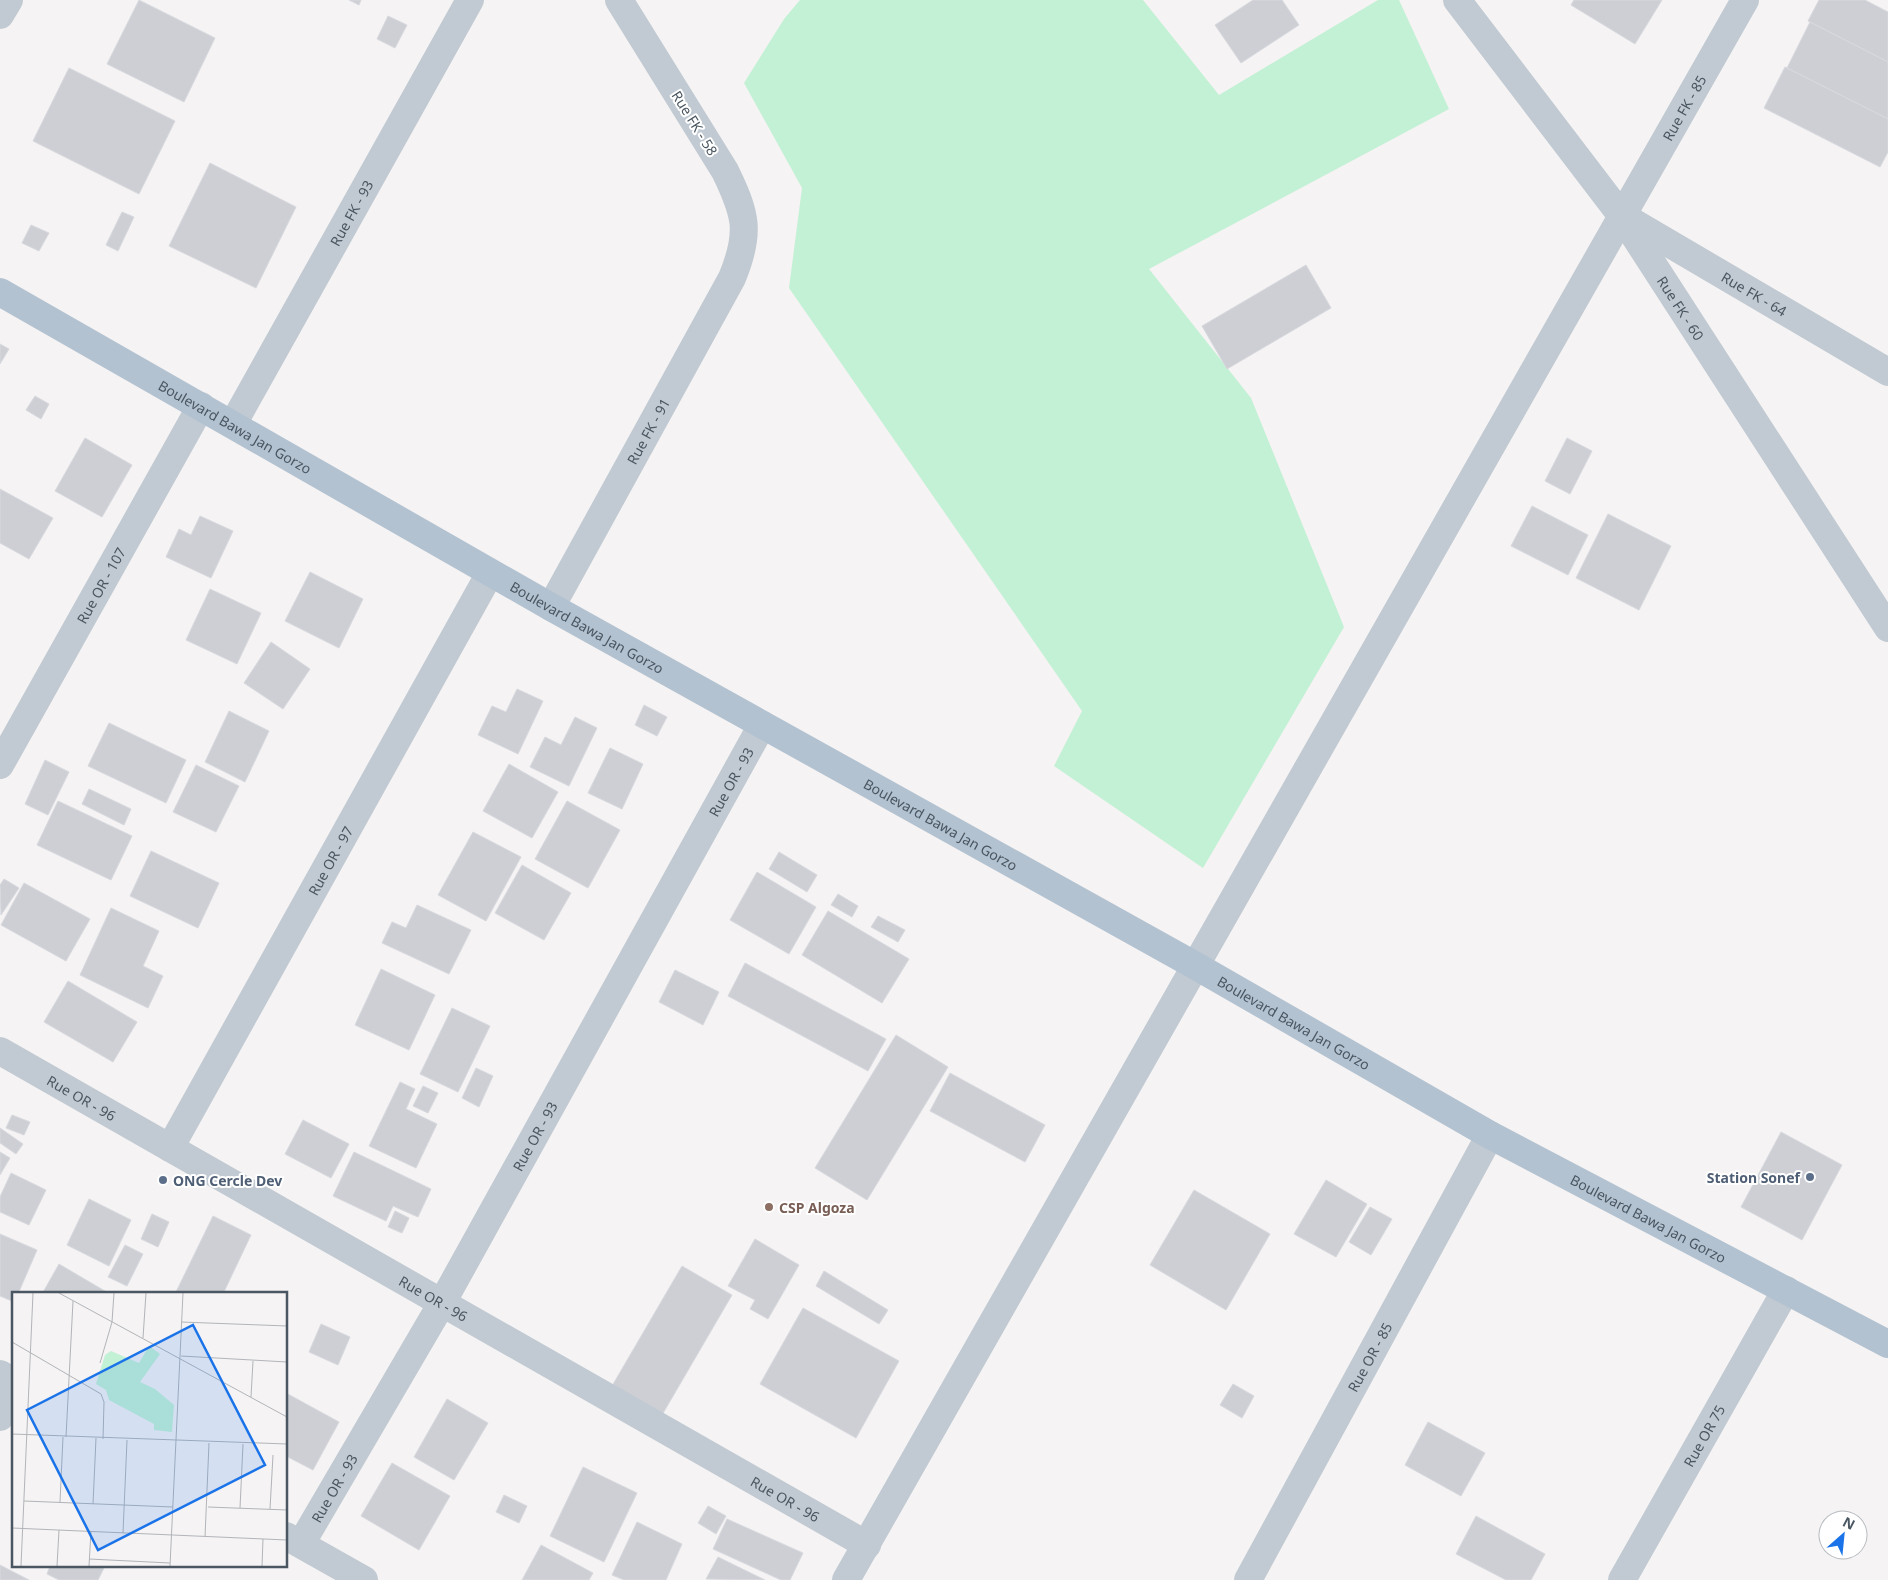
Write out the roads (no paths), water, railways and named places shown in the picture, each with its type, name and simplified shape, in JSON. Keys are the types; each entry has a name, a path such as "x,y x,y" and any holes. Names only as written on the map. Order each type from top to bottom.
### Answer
{"main road":[{"name":"Boulevard Bawa Jan Gorzo","path":"0,292 551,607 1196,966 1490,1135 1888,1344"}],"street":[{"path":"0,15 9,0"},
{"name":"Rue FK - 93","path":"233,424 470,0"},
{"name":"Rue FK - 58","path":"619,0 725,171 736,193 745,225 742,254"},
{"name":"Rue FK - 60","path":"1457,0 1621,215 1888,628"},
{"name":"Rue FK - 85","path":"846,1580 1745,0"},
{"name":"Rue FK - 64","path":"1621,215 1888,372"},
{"name":"Rue FK - 91","path":"551,607 732,278 742,254"},
{"name":"Rue OR - 107","path":"0,765 201,406"},
{"name":"Rue OR - 97","path":"170,1148 490,572"},
{"name":"Rue OR - 93","path":"294,1540 442,1303 762,726"},
{"name":"Rue OR - 96","path":"0,1051 867,1545"},
{"name":"Rue OR - 85","path":"1248,1580 1490,1135"},
{"name":"Rue OR 75","path":"1622,1580 1786,1290"},
{"path":"0,1374 12,1381"},
{"path":"0,1417 12,1397"},
{"path":"294,1540 364,1580"}],"place":[{"name":"Station Sonef","path":"1810,1177"},
{"name":"ONG Cercle Dev","path":"163,1180"},
{"name":"CSP Algoza","path":"769,1207"}]}
